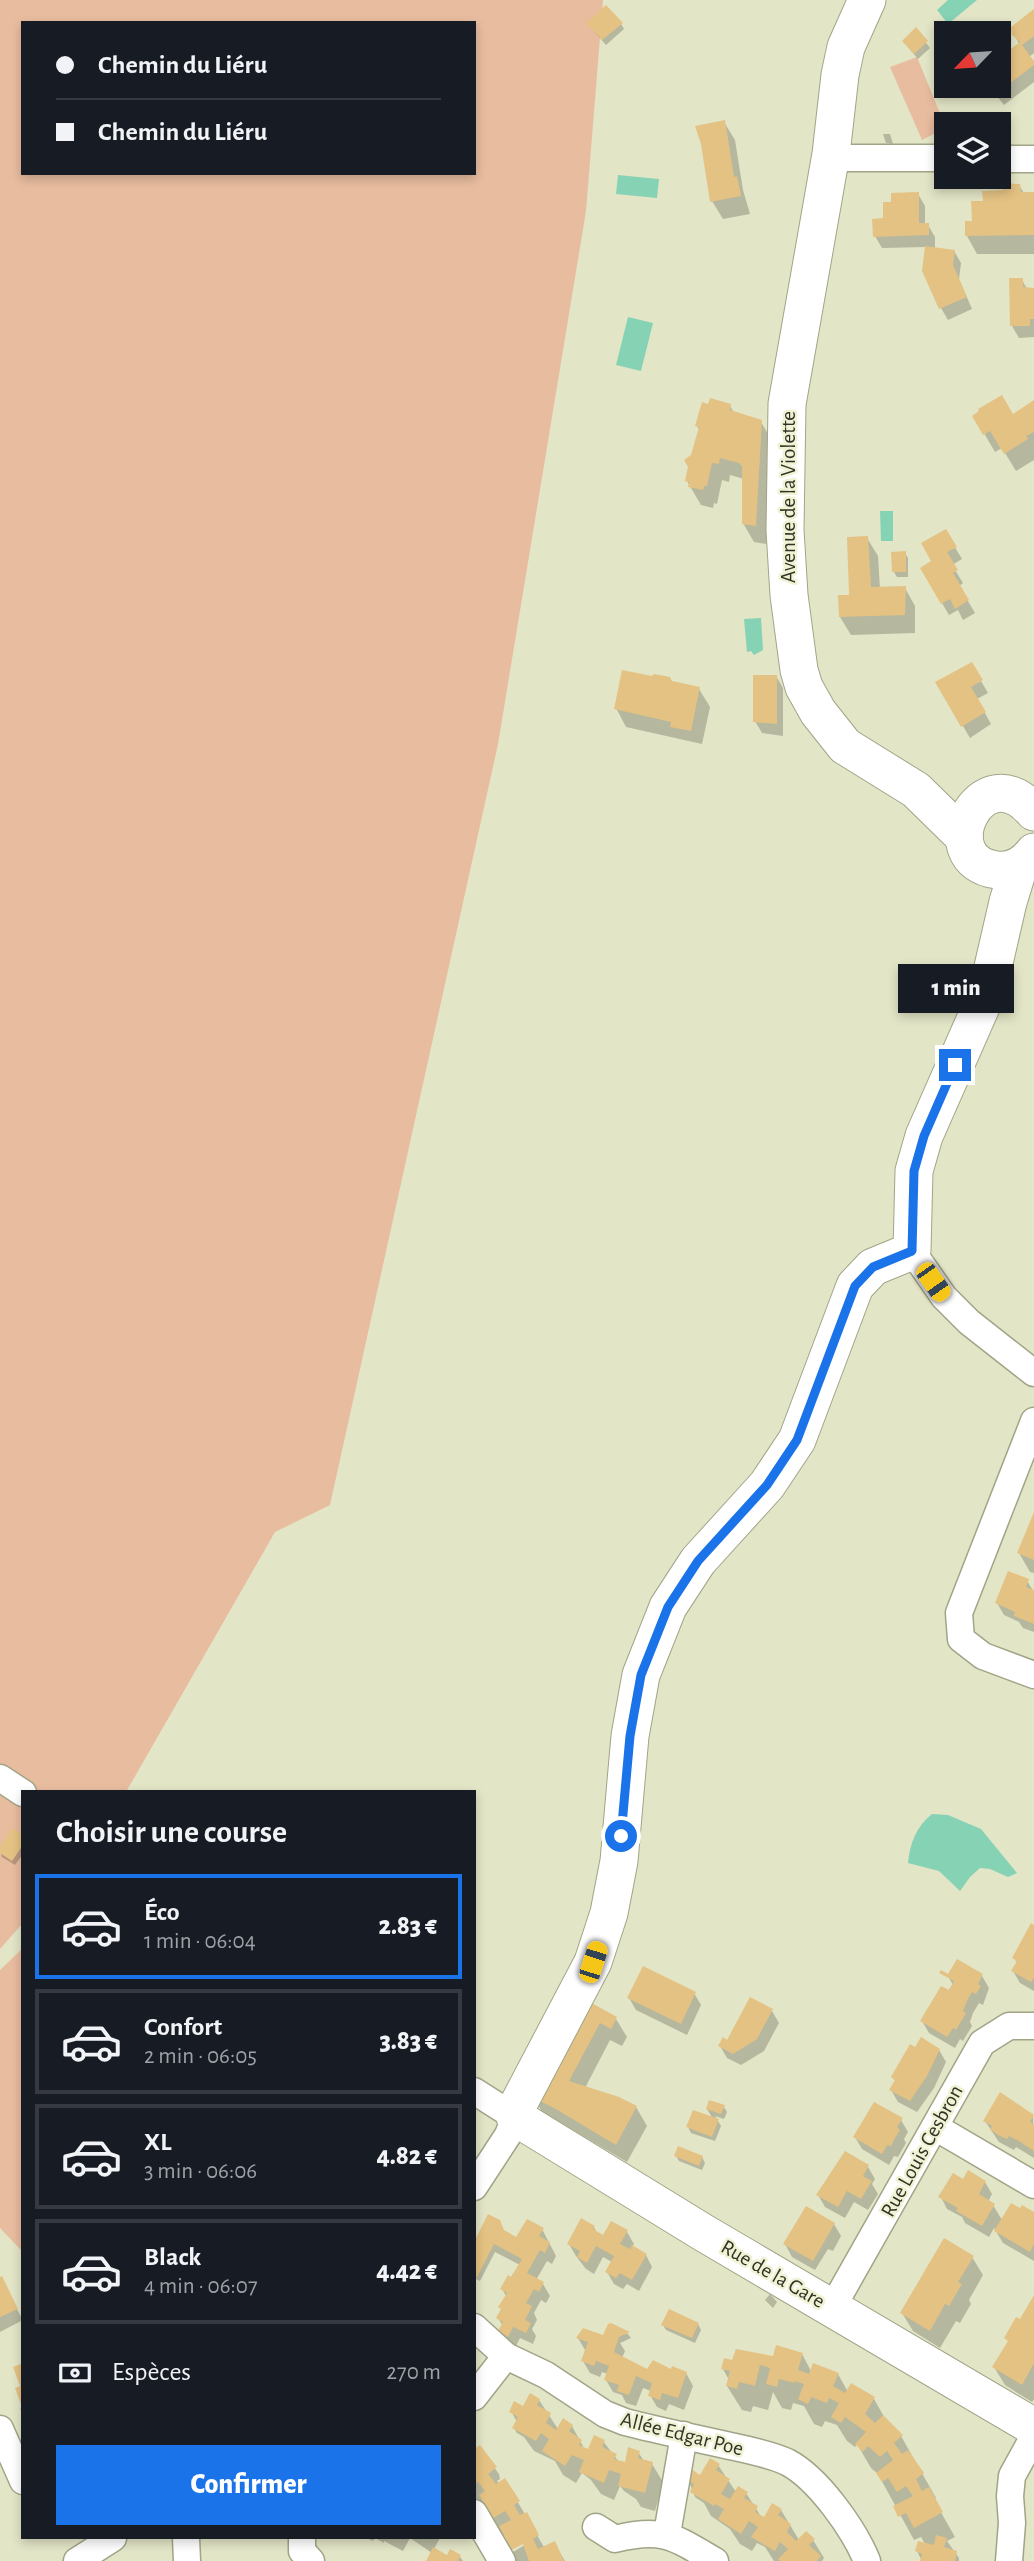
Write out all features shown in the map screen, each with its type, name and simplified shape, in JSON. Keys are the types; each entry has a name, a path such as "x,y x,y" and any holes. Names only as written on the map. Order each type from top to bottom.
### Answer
{"street":[{"name":"Avenue de la Violette","path":"867,0 846,47 831,154 787,404 785,530 796,654 804,687 818,712 840,740 855,754 916,790 1011,856"},
{"path":"831,154 849,158 934,159"},
{"path":"1011,159 1034,159"},
{"name":"Avenue de la Violette","path":"916,790 983,799 1004,794 1026,802 1034,812"},
{"path":"983,799 968,814 964,825 1011,856 997,946 987,993 924,1136 914,1171 912,1251 944,1297 969,1322 1034,1373"},
{"path":"476,2184 508,2136 520,2101 593,1962 608,1913 619,1861 630,1736 641,1675 668,1607 698,1561 767,1485 797,1440 855,1286 873,1267 912,1251"},
{"path":"1034,1421 959,1613 961,1639 983,1656 1034,1675"},
{"path":"0,1778 21,1792"},
{"name":"Rue Louis Cesbron","path":"832,2308 982,2043 1009,2026 1034,2026"},
{"path":"476,2092 515,2117"},
{"name":"Rue de la Gare","path":"515,2117 704,2234 1034,2427"},
{"path":"935,2127 1034,2185"},
{"name":"Allée Edgar Poe","path":"476,2329 506,2356 546,2375 605,2414 625,2422 764,2454 788,2463 806,2476 831,2503 853,2533 867,2561"},
{"path":"476,2394 506,2356"},
{"path":"0,2429 21,2476"},
{"path":"667,2534 684,2435"},
{"path":"1009,2561 1012,2476 1034,2436"},
{"path":"476,2516 502,2561"},
{"path":"596,2527 615,2539 644,2533 667,2534 715,2561"},
{"path":"186,2539 187,2561"},
{"path":"302,2539 302,2550 311,2561"},
{"path":"77,2561 100,2540"}],"shaded area":[{"path":"0,0 603,0 586,211 498,744 330,1505 275,1532 127,1790 21,1790 21,1925 0,1949"},
{"path":"948,0 977,0 952,21 946,21 937,10"},
{"path":"917,57 939,112 934,112 934,134 922,140 890,67"},
{"path":"618,175 659,179 657,198 616,194"},
{"path":"628,317 653,323 641,371 616,365"},
{"path":"880,511 893,511 893,541 881,541"},
{"path":"761,618 763,650 754,655 751,651 747,652 744,619"},
{"path":"932,1814 948,1815 981,1829 1017,1873 1008,1877 990,1869 980,1868 960,1891 939,1871 908,1863 915,1836"},
{"path":"21,1950 21,2250 0,2228 0,1970"}],"building":[{"path":"606,5 623,23 602,40 586,23"},
{"path":"1034,9 1034,36 1022,45 1034,65 1012,82 1012,48 1020,42 1012,35 1012,26"},
{"path":"916,27 928,41 914,54 902,41"},
{"path":"725,120 734,177 737,176 741,196 710,202 701,144 695,126"},
{"path":"1011,183 1020,184 1021,192 1034,192 1034,235 965,236 965,221 972,221 971,201 983,201 982,191 1011,189"},
{"path":"919,192 919,223 929,223 929,235 873,237 872,219 883,218 883,202 891,202 891,193"},
{"path":"925,246 955,250 953,265 967,297 939,309 922,271"},
{"path":"1009,278 1023,278 1023,287 1034,288 1034,319 1030,319 1030,326 1010,326"},
{"path":"1002,395 1013,414 1034,400 1034,432 1004,454 990,431 983,435 972,416 978,409"},
{"path":"710,398 731,404 730,410 762,420 756,526 742,524 742,466 739,463 720,458 719,464 712,463 707,486 704,486 703,490 688,487 689,482 685,481 688,467 684,460 691,455 699,427 695,426 702,402 708,404"},
{"path":"946,529 957,547 947,552 958,570 953,573 969,600 955,609 950,599 941,604 920,568 931,561 921,543"},
{"path":"868,536 871,587 906,586 905,615 839,617 838,595 849,595 847,537"},
{"path":"906,551 906,572 892,572 891,552"},
{"path":"972,662 983,680 971,687 986,712 961,727 935,682"},
{"path":"622,670 670,677 672,681 700,687 691,731 670,727 671,722 614,709"},
{"path":"753,675 777,675 777,724 753,722"},
{"path":"1034,1512 1034,1560 1017,1553"},
{"path":"1008,1571 1029,1579 1026,1587 1034,1590 1034,1624 1014,1616 1015,1612 995,1603"},
{"path":"12,1828 21,1834 21,1848 12,1861 0,1853 0,1847"},
{"path":"1031,1923 1034,1925 1034,1978 1031,1982 1011,1971 1017,1961 1012,1958"},
{"path":"957,1959 983,1974 978,1984 981,1986 976,1994 972,1992 967,2001 963,2011 966,2013 956,2030 953,2028 947,2037 920,2021 941,1986 949,1990 954,1981 939,1973 941,1970 948,1974"},
{"path":"643,1966 696,1992 681,2024 627,1998"},
{"path":"750,1997 773,2009 757,2039 733,2054 718,2046 723,2037 727,2040"},
{"path":"586,2000 617,2017 611,2029 600,2023 569,2081 619,2097 637,2106 616,2145 532,2097"},
{"path":"921,2037 940,2049 927,2076 910,2101 889,2090 895,2080 891,2077 910,2044 915,2047"},
{"path":"1000,2092 1034,2115 1030,2122 1034,2124 1034,2151 1009,2136 1007,2139 998,2135 990,2129 992,2126 983,2121"},
{"path":"709,2100 725,2105 721,2114 706,2109"},
{"path":"874,2102 903,2118 891,2146 887,2145 882,2154 853,2137"},
{"path":"693,2110 719,2119 712,2137 686,2127"},
{"path":"678,2146 703,2156 699,2166 674,2156"},
{"path":"845,2151 869,2165 863,2176 872,2181 861,2199 847,2191 838,2207 816,2195"},
{"path":"968,2170 986,2181 979,2194 995,2204 982,2226 938,2197 953,2173 963,2179"},
{"path":"1011,2203 1020,2208 1022,2205 1034,2212 1034,2244 1030,2252 994,2231"},
{"path":"806,2206 835,2223 813,2261 783,2244"},
{"path":"488,2214 500,2220 504,2230 516,2237 527,2219 544,2228 539,2236 550,2242 545,2253 540,2250 527,2273 544,2282 539,2292 534,2289 526,2303 532,2306 525,2320 531,2323 526,2333 513,2327 508,2337 498,2331 503,2322 496,2318 501,2309 498,2307 507,2293 500,2289 522,2259 494,2244 476,2277 476,2238"},
{"path":"581,2218 595,2226 593,2229 603,2235 611,2221 628,2230 620,2244 630,2249 632,2245 647,2254 632,2280 620,2273 616,2278 605,2272 614,2256 596,2246 587,2263 577,2257 580,2251 567,2244"},
{"path":"944,2238 974,2256 958,2282 962,2284 949,2306 945,2304 930,2331 900,2313"},
{"path":"2,2276 18,2309 0,2317 0,2277"},
{"path":"1034,2295 1034,2363 1022,2385 992,2367 1008,2341 1004,2338 1016,2317 1020,2319"},
{"path":"669,2309 699,2323 692,2338 661,2325"},
{"path":"611,2323 630,2332 619,2337 614,2352 647,2369 653,2360 671,2369 672,2366 687,2372 678,2398 662,2393 660,2400 648,2396 652,2383 636,2376 629,2395 617,2391 619,2385 604,2380 609,2366 596,2361 594,2366 581,2361 588,2342 576,2338 583,2328 603,2335"},
{"path":"776,2345 803,2353 798,2370 809,2374 813,2363 839,2373 833,2386 845,2393 851,2383 875,2397 865,2414 875,2423 883,2415 903,2435 894,2443 902,2454 908,2450 924,2473 916,2479 922,2491 929,2487 943,2512 914,2528 906,2513 898,2517 893,2506 913,2496 906,2486 897,2492 888,2478 882,2482 876,2473 893,2460 887,2451 880,2457 868,2446 863,2452 855,2444 866,2432 845,2417 841,2423 831,2417 839,2403 829,2398 827,2403 811,2397 808,2404 798,2399 804,2384 795,2381 779,2379 777,2387 766,2384 770,2368 760,2365 755,2386 739,2382 737,2389 726,2386 730,2371 721,2369 724,2358 732,2360 736,2349 773,2356"},
{"path":"21,2364 21,2404 15,2388 20,2386 13,2367"},
{"path":"530,2393 540,2399 537,2405 551,2413 546,2423 556,2430 563,2418 573,2425 569,2431 582,2440 579,2445 588,2449 594,2435 605,2440 602,2447 617,2454 614,2459 625,2462 628,2447 640,2451 638,2458 653,2462 645,2493 618,2486 621,2474 609,2470 604,2483 579,2472 584,2460 572,2455 565,2466 542,2451 549,2439 541,2433 536,2441 512,2428 518,2417 509,2412 514,2401 523,2406"},
{"path":"480,2445 497,2467 488,2474 496,2484 505,2478 520,2501 514,2505 520,2515 527,2512 539,2535 533,2539 538,2549 555,2541 564,2561 529,2561 523,2544 504,2554 499,2543 506,2539 499,2526 511,2520 505,2511 487,2522 481,2513 487,2508 479,2495 485,2491 478,2482 476,2484 476,2448"},
{"path":"710,2458 720,2464 716,2470 730,2479 721,2494 730,2499 738,2486 748,2492 744,2498 758,2506 755,2512 764,2517 772,2503 782,2509 778,2515 791,2524 787,2532 796,2541 806,2531 815,2539 809,2545 821,2556 817,2561 780,2561 778,2559 788,2549 780,2542 775,2551 751,2537 758,2527 749,2521 741,2534 718,2519 724,2509 690,2492 694,2484 686,2480 688,2467 700,2475"},
{"path":"936,2535 947,2538 944,2547 957,2551 955,2561 920,2561 922,2554 915,2551 918,2541 934,2545"},
{"path":"433,2547 447,2555 450,2549 461,2555 458,2561 426,2561"}],"route":[{"path":"621,1836 630,1736 641,1675 668,1607 698,1561 767,1485 797,1440 855,1286 873,1267 912,1251 914,1171 924,1136 955,1065"}]}
